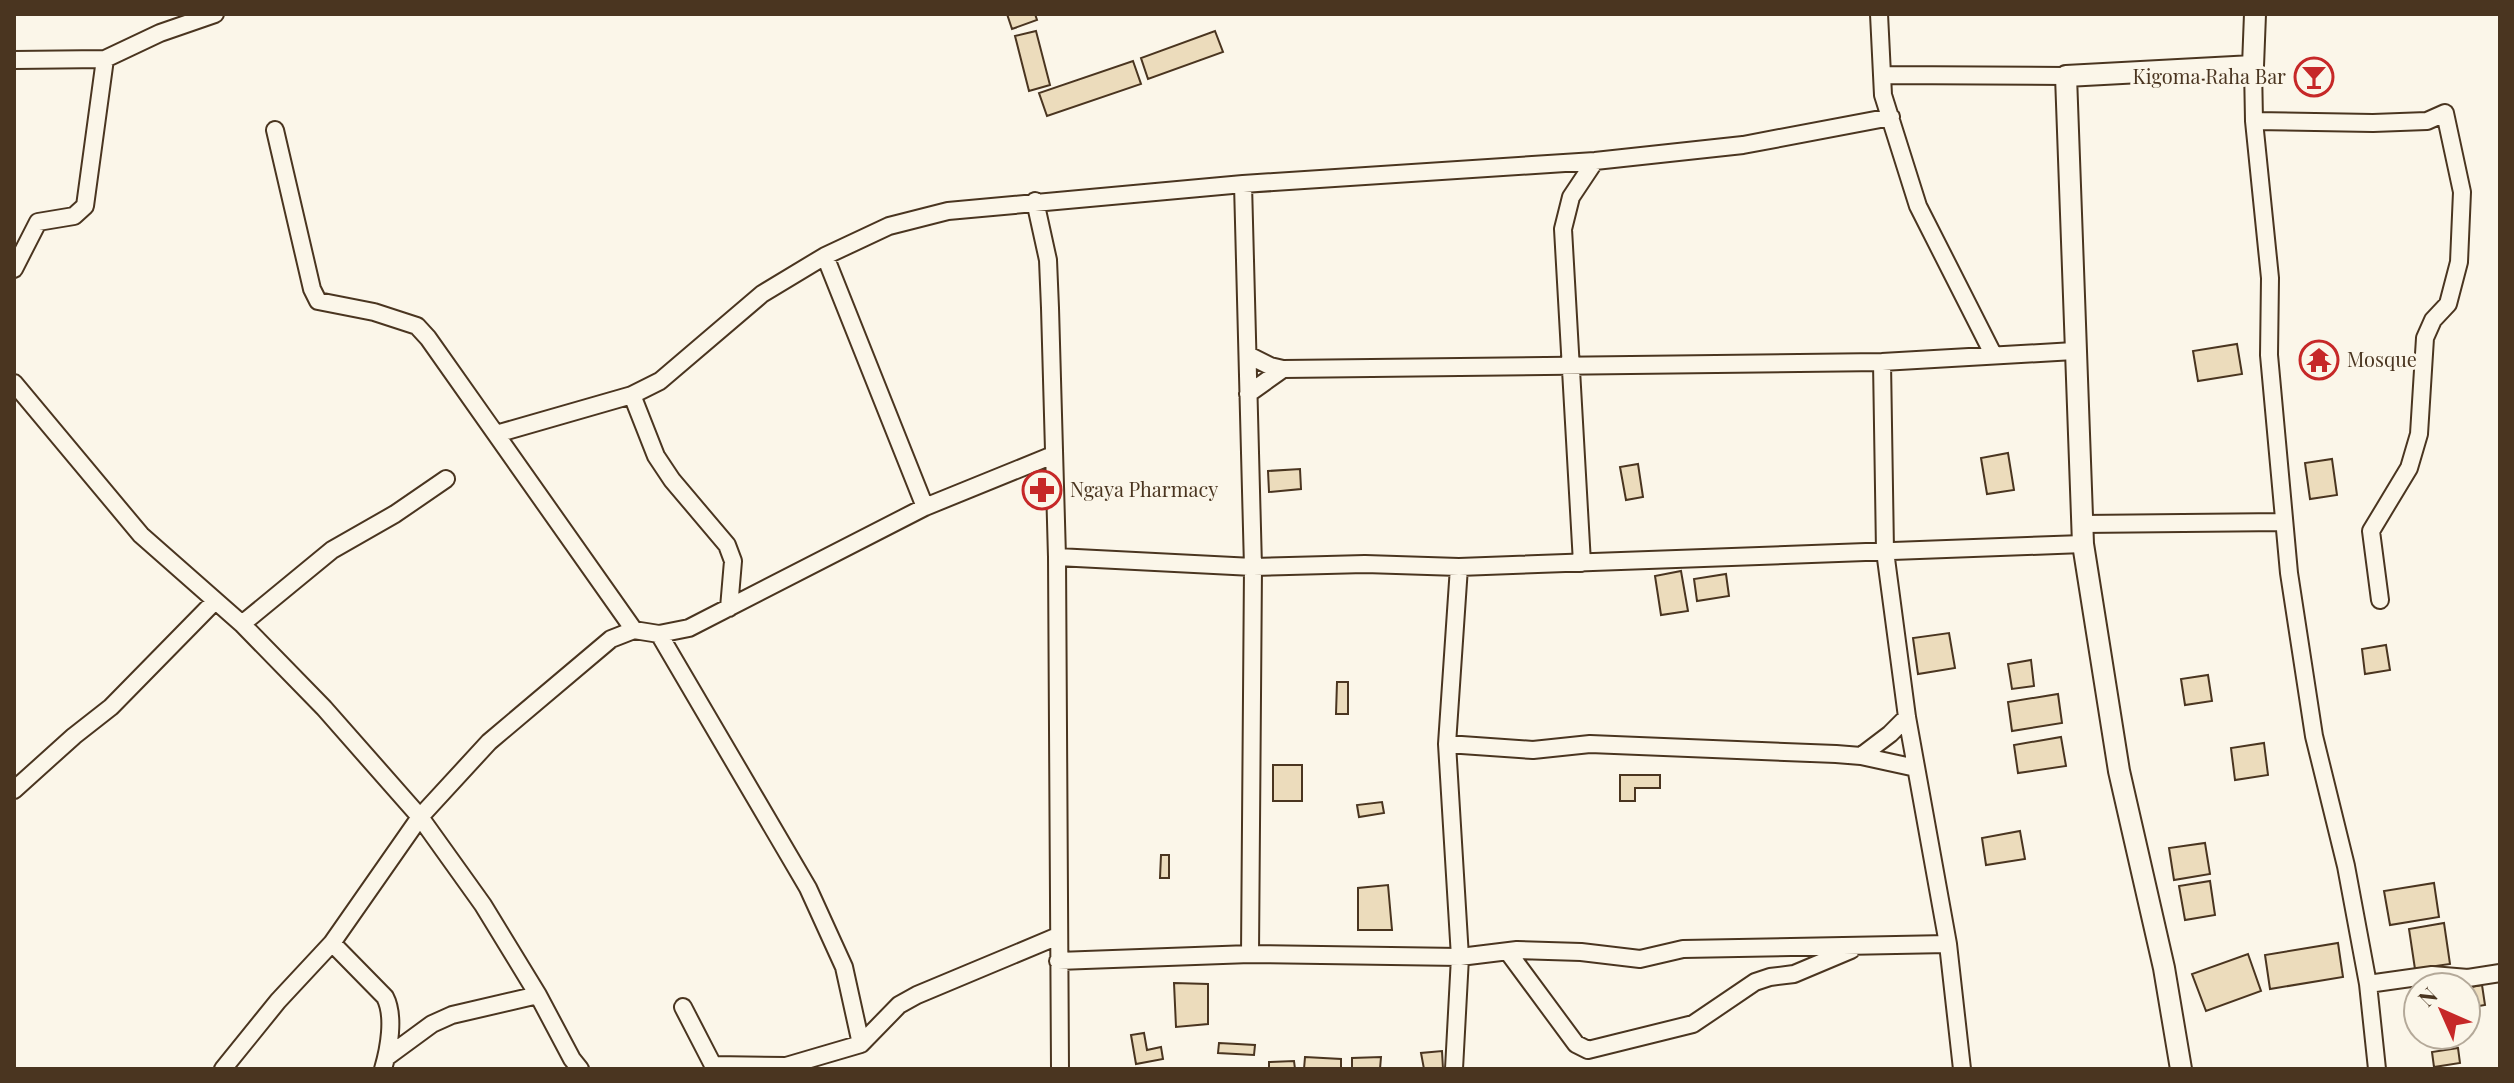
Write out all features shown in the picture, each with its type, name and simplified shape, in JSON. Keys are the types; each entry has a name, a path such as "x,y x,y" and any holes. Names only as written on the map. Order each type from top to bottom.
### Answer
{"street":[{"path":"14,60 105,59 160,33 215,14"},
{"path":"1879,14 1883,95 1918,206 1993,354"},
{"path":"2255,14 2254,121 2270,278 2269,355 2284,522 2314,736 2346,866 2368,984 2377,1069"},
{"path":"14,269 38,222 74,216 85,206 105,59"},
{"path":"1882,75 2066,76 2253,66"},
{"path":"2066,76 2082,534 2119,771 2164,968 2181,1069"},
{"path":"2254,121 2427,121 2445,113 2462,192 2459,262 2448,304 2433,320 2425,338 2419,434 2409,468 2371,531 2380,600"},
{"path":"496,434 632,395 660,381 762,294 825,256 889,226 948,211 1243,184 1595,161 1743,145 1891,117"},
{"path":"275,130 312,289 318,301 374,312 417,326 634,630"},
{"path":"1582,563 1563,229 1571,197 1595,161"},
{"path":"1243,184 1253,567 1250,954"},
{"path":"1035,201 1048,260 1057,557 1060,1069"},
{"path":"825,256 925,507"},
{"path":"1248,355 1283,369 1882,362 2074,351"},
{"path":"1882,362 1885,551 1907,717 1948,944 1962,1069"},
{"path":"1248,394 1283,369"},
{"path":"14,383 141,535 242,624 324,708 420,817 483,905 580,1069"},
{"path":"632,395 656,456 672,480 727,545 733,561 729,608"},
{"path":"223,1069 278,1001 332,943 420,817 489,742 611,639 634,630 659,634 689,628 925,507 1053,455"},
{"path":"242,624 332,550 395,514 446,479"},
{"path":"1057,557 1253,567 1365,564 1459,567 1885,551 2082,534 2284,522"},
{"path":"1454,1069 1460,957 1447,744 1459,567"},
{"path":"14,790 111,707 215,601"},
{"path":"659,634 808,888 844,967 861,1044"},
{"path":"1861,756 1907,717"},
{"path":"1447,744 1533,750 1590,744 1861,756 1916,768"},
{"path":"683,1007 714,1067 786,1066 861,1044 899,1005 1058,936"},
{"path":"332,943 385,997 389,1005 385,1063"},
{"path":"1058,961 1250,954 1460,957 1508,952 1581,952 1640,959 1683,949 1948,944"},
{"path":"1508,952 1576,1044 1588,1050 1693,1024 1755,982 1794,974 1860,946"},
{"path":"2368,984 2432,975 2468,978 2500,973"},
{"path":"385,1063 432,1024 452,1015 538,995"}],"building":[{"path":"1007,14 1035,14 1037,20 1012,29"},
{"path":"1036,31 1050,85 1029,91 1015,36"},
{"path":"1215,31 1223,52 1148,79 1141,58"},
{"path":"1133,61 1141,84 1047,116 1039,93"},
{"path":"2237,344 2242,374 2198,381 2193,351"},
{"path":"2008,453 2014,490 1987,494 1981,458"},
{"path":"2332,459 2337,495 2310,499 2305,463"},
{"path":"1638,464 1643,497 1626,500 1620,467"},
{"path":"1300,469 1301,489 1269,492 1268,471"},
{"path":"1681,571 1688,611 1661,615 1655,576"},
{"path":"1726,574 1729,596 1697,601 1694,579"},
{"path":"1949,633 1955,668 1918,674 1913,638"},
{"path":"2386,645 2390,670 2365,674 2362,649"},
{"path":"2031,660 2034,686 2012,689 2008,664"},
{"path":"2208,675 2212,701 2185,705 2181,679"},
{"path":"1337,682 1348,682 1348,714 1336,714"},
{"path":"2058,694 2062,723 2012,731 2008,702"},
{"path":"2061,737 2066,766 2018,773 2014,745"},
{"path":"2264,743 2268,775 2235,780 2231,748"},
{"path":"1273,765 1302,765 1302,801 1273,801"},
{"path":"1620,775 1660,775 1660,788 1635,788 1635,801 1620,801"},
{"path":"1382,802 1384,813 1359,817 1357,805"},
{"path":"2020,831 2025,859 1986,865 1982,838"},
{"path":"2205,843 2210,874 2174,880 2169,848"},
{"path":"1161,855 1169,855 1169,878 1160,878"},
{"path":"2210,881 2215,915 2185,920 2179,886"},
{"path":"2434,883 2439,917 2390,925 2384,891"},
{"path":"1388,885 1392,930 1358,930 1358,888"},
{"path":"2444,923 2450,964 2415,969 2409,929"},
{"path":"2338,943 2343,977 2270,989 2265,955"},
{"path":"2248,954 2261,991 2206,1011 2192,974"},
{"path":"1174,983 1208,984 1208,1024 1176,1027"},
{"path":"1144,1033 1147,1050 1161,1047 1163,1059 1136,1064 1131,1035"},
{"path":"1219,1043 1255,1045 1254,1055 1218,1053"},
{"path":"1442,1051 1443,1069 1424,1069 1421,1053"},
{"path":"2458,1051 2460,1063 2434,1067 2432,1052"},
{"path":"1305,1057 1341,1059 1341,1069 1304,1069"},
{"path":"1381,1057 1380,1069 1352,1069 1352,1058"},
{"path":"1294,1061 1295,1069 1269,1069 1269,1062"}],"place":[{"name":"Kigoma Raha Bar","path":"2314,77"},
{"name":"Mosque","path":"2319,360"},
{"name":"Ngaya Pharmacy","path":"1042,490"}]}
